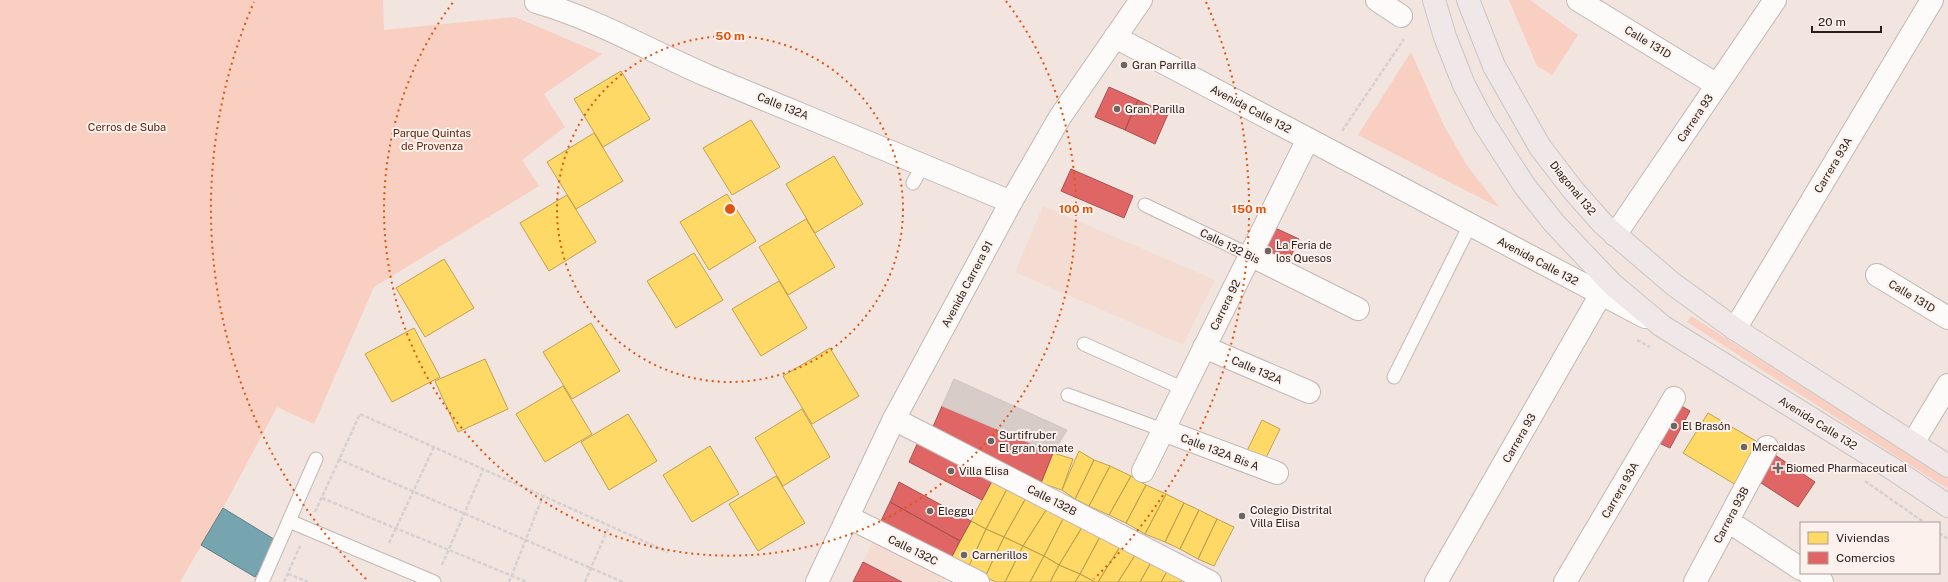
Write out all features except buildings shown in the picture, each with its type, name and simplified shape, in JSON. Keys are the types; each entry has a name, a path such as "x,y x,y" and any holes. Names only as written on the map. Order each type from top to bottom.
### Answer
{"main road":[{"path":"1434,0 1445,37 1464,86 1484,123 1524,185 1554,223 1602,274 1662,326"},
{"name":"Diagonal 132","path":"1468,0 1494,66 1540,147 1573,190 1615,235 1673,284 1735,329"},
{"name":"Avenida Calle 132","path":"1662,326 1896,471 1948,506"},
{"path":"1735,329 1948,466"}],"street":[{"name":"Avenida Carrera 91","path":"817,582 894,419 1011,202 1060,117 1141,0"},
{"path":"1376,0 1403,26"},
{"name":"Calle 131D","path":"1578,0 1718,85"},
{"name":"Carrera 93","path":"1615,235 1775,0"},
{"name":"Carrera 93A","path":"1735,329 1932,0"},
{"name":"Calle 132A","path":"546,5 706,75 918,174 1011,202"},
{"name":"Avenida Calle 132","path":"1115,37 1662,326"},
{"name":"Carrera 92","path":"1143,471 1308,139"},
{"name":"Calle 132 Bis","path":"1250,255 1358,309"},
{"name":"Calle 131D","path":"1877,275 1948,318"},
{"name":"Carrera 93","path":"1436,582 1601,294"},
{"name":"Calle 132A","path":"1204,348 1310,392"},
{"path":"1913,444 1948,385"},
{"name":"Carrera 93A","path":"1565,582 1674,398"},
{"name":"Calle 132B","path":"894,419 1210,582"},
{"name":"Calle 132A Bis A","path":"1163,430 1277,473"},
{"name":"Carrera 93B","path":"1695,582 1767,447"},
{"name":"Calle 132C","path":"848,517 978,582"},
{"path":"1728,521 1800,568"},
{"path":"1810,574 1822,582"}],"lane":[{"name":"Calle 132 Bis","path":"1145,205 1250,255"},
{"path":"1394,377 1470,225"},
{"path":"1084,344 1184,389"},
{"path":"1068,395 1163,430"},
{"path":"262,582 316,459"},
{"path":"289,521 434,582"}],"path":[{"path":"1341,133 1403,26"},
{"path":"284,582 338,459 360,414 668,552"},
{"path":"382,560 434,447"},
{"path":"338,459 623,582"},
{"path":"434,582 484,470"},
{"path":"509,582 543,496"},
{"path":"322,498 527,582"},
{"path":"586,582 609,526"},
{"path":"288,574 308,582"}],"shaded area":[{"path":"1043,206 1215,280 1183,345 1015,272"},
{"path":"873,541 945,579 944,582 902,582 863,562"}],"green space":[{"name":"Cerros de Suba","path":"0,0 383,0 384,30 515,17 602,54 544,94 565,127 522,160 539,186 374,287 314,424 277,407 223,508 180,582 0,582"},
{"path":"1509,0 1530,0 1578,35 1552,75 1537,66"},
{"path":"1411,52 1444,126 1468,167 1500,208 1358,135"},
{"path":"1691,316 1948,479 1948,489 1687,322"}],"place":[{"name":"Gran Parrilla","path":"1124,65"},
{"name":"Gran Parilla","path":"1117,109"},
{"name":"La Feria de los Quesos","path":"1268,251"},
{"name":"El Brasón","path":"1674,426"},
{"name":"Surtifruber El gran tomate","path":"991,441"},
{"name":"Mercaldas","path":"1744,447"},
{"name":"Biomed Pharmaceutical","path":"1778,468"},
{"name":"Villa Elisa","path":"951,471"},
{"name":"Eleggu","path":"930,511"},
{"name":"Colegio Distrital Villa Elisa","path":"1242,516"},
{"name":"Carnerillos","path":"964,555"}],"park label":[{"name":"Parque Quintas de Provenza","path":"432,139"}]}
